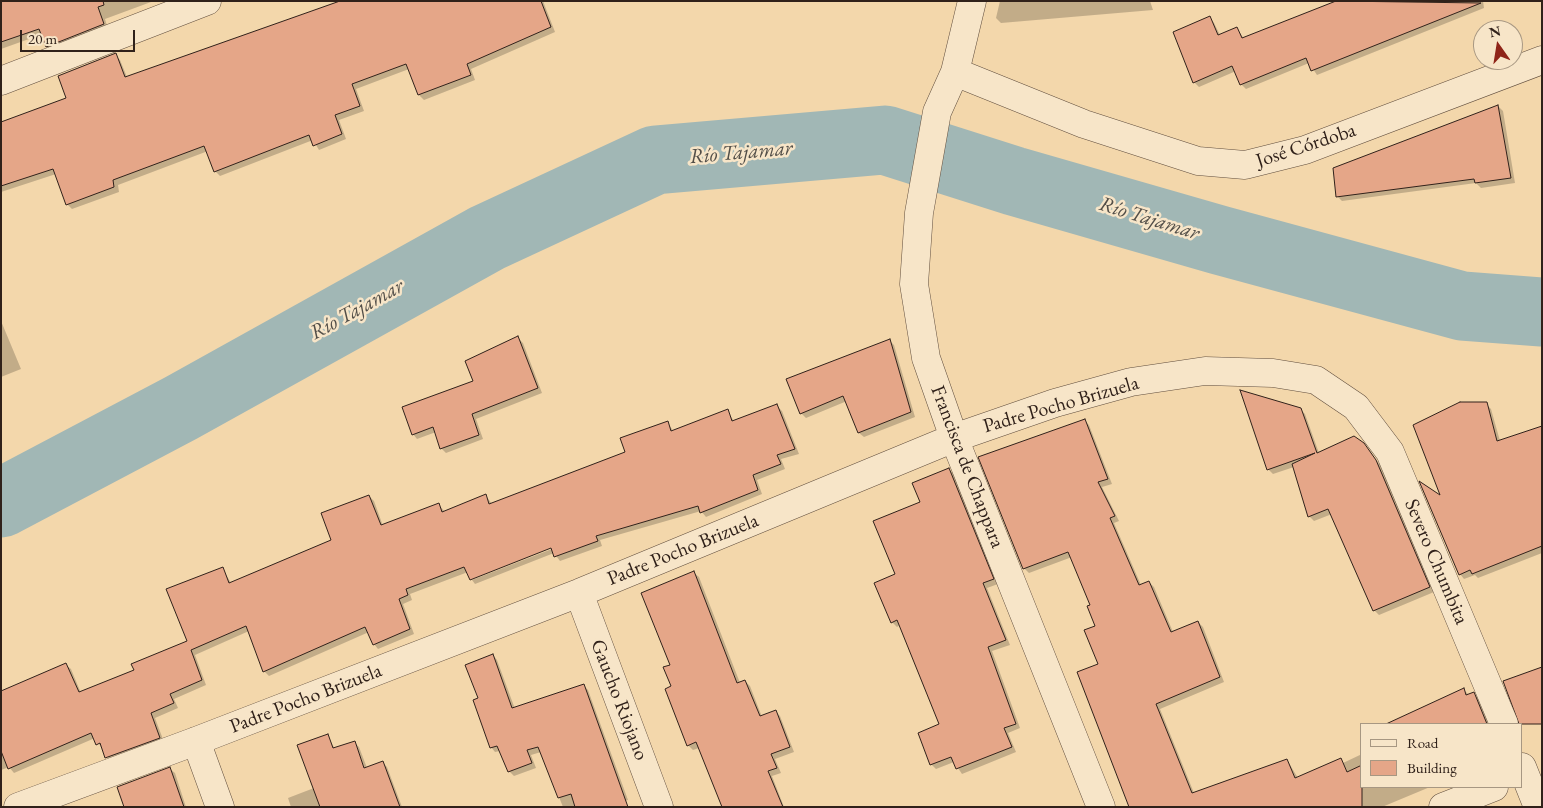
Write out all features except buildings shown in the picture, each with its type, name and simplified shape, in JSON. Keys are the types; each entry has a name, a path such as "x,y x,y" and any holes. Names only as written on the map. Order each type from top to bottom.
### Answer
{"street":[{"path":"1,81 207,1"},
{"name":"Francisca de Chappara","path":"972,1 955,72 937,112 919,213 914,284 926,358 954,438 1101,807"},
{"name":"José Córdoba","path":"955,72 1084,124 1198,161 1245,165 1305,150 1542,60"},
{"name":"Padre Pocho Brizuela","path":"18,807 196,742 579,593 954,438 1055,403 1131,382 1205,372 1273,373 1316,380 1356,407"},
{"name":"Severo Chumbita","path":"1356,407 1390,452 1504,723"},
{"name":"Gaucho Riojano","path":"579,593 659,807"},
{"path":"196,742 220,807"},
{"path":"1528,771 1538,807"},
{"path":"1443,807 1491,788"}],"waterway":[{"name":"Río Tajamar","path":"1,503 181,408 487,238 655,160 885,140 1014,181 1219,240 1462,306 1542,312"}]}
